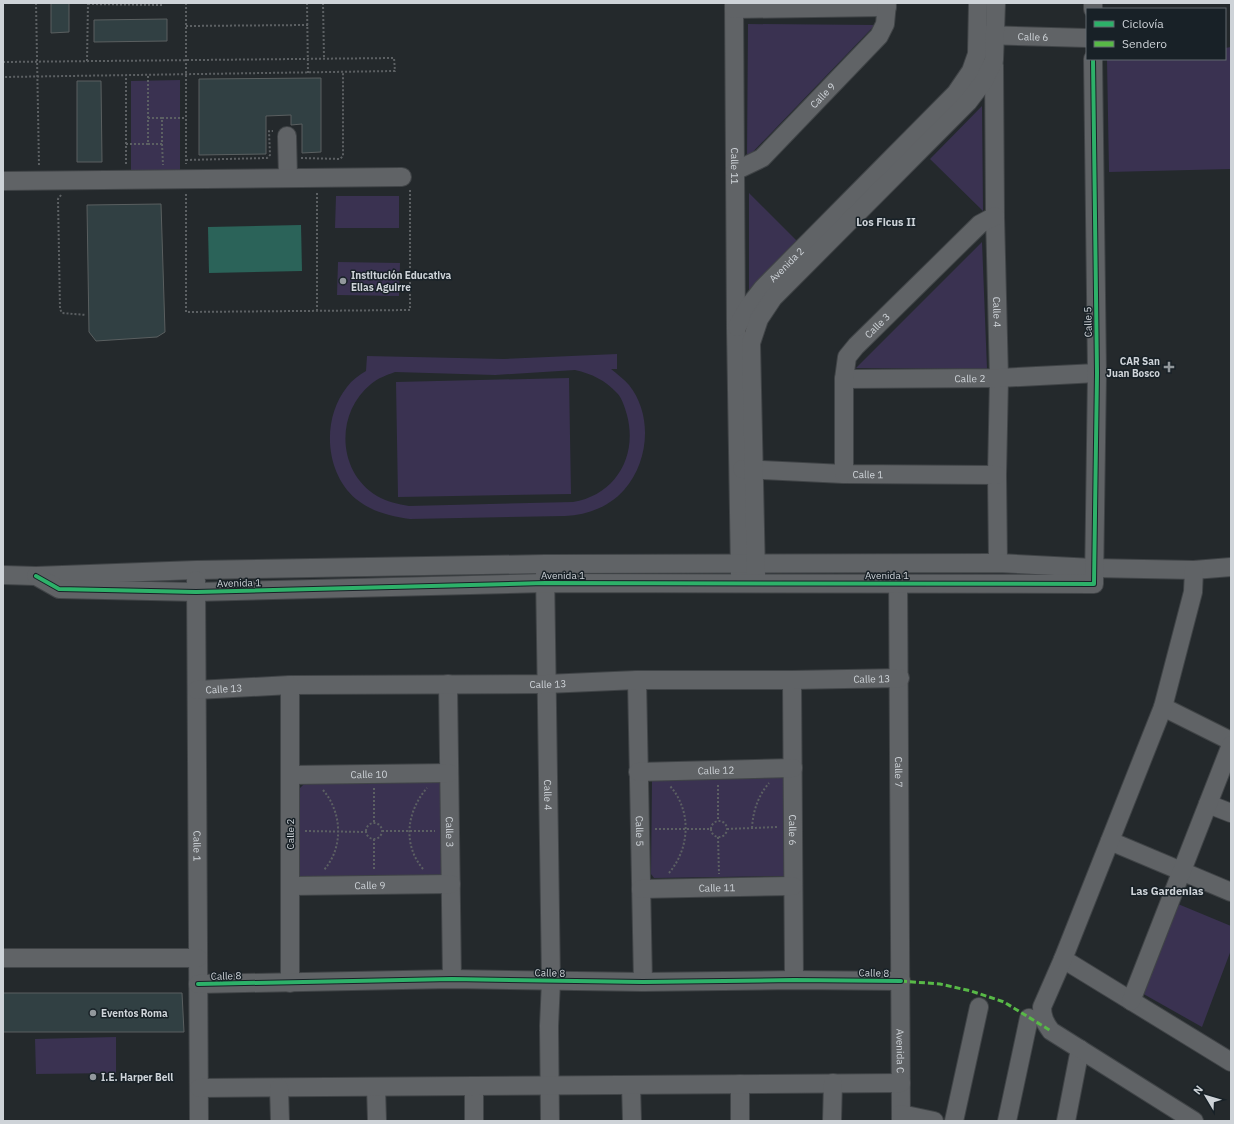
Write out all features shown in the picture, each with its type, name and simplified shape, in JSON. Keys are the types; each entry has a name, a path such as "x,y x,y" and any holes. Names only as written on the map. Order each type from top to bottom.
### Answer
{"street":[{"name":"Avenida 2","path":"746,469 751,343 760,319 773,298 968,102 984,81 994,60 978,3"},
{"name":"Avenida 2","path":"748,584 746,469 736,329 749,306 763,288 956,93 971,70 987,34 996,3"},
{"path":"734,6 887,5"},
{"name":"Calle 9","path":"735,171 762,158 879,36 885,24 887,5"},
{"name":"Calle 11","path":"734,6 736,329"},
{"name":"Calle 6","path":"987,34 1086,38"},
{"name":"Calle 4","path":"994,60 995,216 999,378 997,475 998,563"},
{"name":"Calle 5","path":"1093,60 1097,373 1094,576"},
{"path":"287,136 288,178"},
{"path":"3,181 288,178 403,183"},
{"name":"Calle 3","path":"844,474 844,379 847,357 856,346 980,224 995,216"},
{"name":"Calle 2","path":"844,379 999,378 1097,373"},
{"name":"Calle 1","path":"746,469 844,474 997,475"},
{"name":"Calle 7","path":"899,563 901,982"},
{"name":"Avenida 1","path":"36,576 196,570 544,564 998,563 1094,576"},
{"name":"Calle 4","path":"544,564 551,981 549,1026 550,1121"},
{"path":"1094,576 1231,568"},
{"name":"Calle 1","path":"196,570 199,1121"},
{"path":"1194,570 1193,592 1163,707 1063,959 1042,1007 1042,1015 1045,1024 1050,1031 1194,1121"},
{"path":"3,575 36,576"},
{"name":"Avenida 1","path":"36,576 59,588 196,592 545,583 898,583 1094,576"},
{"name":"Calle 13","path":"197,690 290,685 546,684 636,680 900,678"},
{"name":"Calle 5","path":"636,680 643,982"},
{"name":"Calle 6","path":"792,680 794,980"},
{"name":"Calle 3","path":"448,684 452,979"},
{"name":"Calle 2","path":"290,685 290,983"},
{"path":"1163,707 1231,741"},
{"path":"1131,1001 1231,744"},
{"name":"Calle 12","path":"638,772 793,768"},
{"name":"Calle 10","path":"290,775 449,773"},
{"path":"1208,804 1231,813"},
{"path":"1110,841 1231,892"},
{"name":"Calle 9","path":"290,886 450,884"},
{"name":"Calle 11","path":"641,889 793,886"},
{"path":"3,958 198,958"},
{"path":"1063,959 1231,1062"},
{"name":"Calle 8","path":"198,984 452,979 643,982 794,980 901,982"},
{"name":"Avenida C","path":"901,982 901,1118"},
{"path":"954,1121 979,1007"},
{"path":"1007,1121 1029,1018"},
{"path":"1066,1121 1080,1049"},
{"path":"832,1121 833,1083"},
{"path":"199,1088 901,1083"},
{"path":"740,1084 740,1121"},
{"path":"631,1085 632,1121"},
{"path":"376,1087 377,1121"},
{"path":"474,1087 474,1121"},
{"path":"279,1088 280,1121"},
{"path":"901,1118 934,1121"}],"path":[{"path":"36,3 39,181"},
{"path":"87,61 88,4 162,5 162,3"},
{"path":"186,3 186,312 410,310 411,190 403,183"},
{"path":"308,3 308,73"},
{"path":"323,3 324,58"},
{"path":"186,26 308,25"},
{"path":"3,62 394,58 395,72 3,78"},
{"path":"148,75 148,144"},
{"path":"126,76 126,180"},
{"path":"148,118 186,118"},
{"path":"162,118 163,179"},
{"path":"126,144 162,144"},
{"path":"317,189 317,311"},
{"path":"63,193 58,199 60,309 62,313 86,316"},
{"path":"718,779 718,820"},
{"path":"752,828 753,817 760,796 773,779"},
{"path":"668,784 678,797 682,807 686,829 681,854 667,876 674,876"},
{"path":"324,871 333,856 337,844 338,832 335,812 320,786 328,786"},
{"path":"374,823 374,787 381,787"},
{"path":"420,787 427,787 419,796 413,807 408,831 412,850 424,871"},
{"path":"718,820 725,823 727,829 723,836 718,837 711,833 710,829 712,823 718,820"},
{"path":"374,823 379,825 382,831 379,838 368,838 366,832 367,827 369,824 374,823"},
{"path":"305,824 305,831 366,832"},
{"path":"727,829 785,826"},
{"path":"654,829 710,829"},
{"path":"382,831 436,831"},
{"path":"718,837 719,875 726,875"},
{"path":"374,839 374,875"}],"shaded area":[{"path":"748,24 875,25 747,158"},
{"path":"1231,47 1231,169 1109,172 1107,60 1226,60 1226,48"},
{"path":"180,80 180,176 131,176 131,81"},
{"path":"982,106 983,211 930,159"},
{"path":"749,193 799,243 749,292"},
{"path":"336,196 399,196 399,228 335,228"},
{"path":"301,225 302,271 209,273 208,227"},
{"path":"982,242 987,369 856,368"},
{"path":"338,262 400,263 399,296 337,295"},
{"path":"617,354 617,369 611,369 629,385 637,397 645,424 645,438 639,466 624,490 612,501 589,512 565,516 410,519 388,515 368,507 356,499 345,488 332,460 330,429 333,414 347,387 358,376 366,371 367,356 504,359","holes":["575,370 603,381 619,395 626,412 630,431 626,459 620,472 601,491 588,498 573,502 409,506 397,504 377,496 364,485 354,472 348,458 346,442 347,426 351,410 359,396 371,384 380,378 395,372 495,375"]},
{"path":"569,378 571,494 398,497 396,382"},
{"path":"786,777 785,876 654,878 651,874 652,780"},
{"path":"306,782 442,783 447,876 303,880 298,876 300,788"},
{"path":"1178,904 1231,926 1231,950 1202,1027 1140,992"},
{"path":"116,1037 116,1073 36,1074 35,1039"}],"building":[{"path":"51,3 69,3 69,32 51,33"},
{"path":"167,19 167,41 94,42 94,20"},
{"path":"321,78 321,152 302,153 302,124 291,125 291,115 266,116 266,154 199,155 199,79"},
{"path":"77,81 101,81 102,162 77,162"},
{"path":"161,204 165,332 157,337 96,341 89,332 87,205"},
{"name":"Eventos Roma","path":"3,993 182,993 184,1032 3,1032"}],"marked path":[{"path":"901,981 940,984 971,991 1004,1002 1051,1031"}],"cycle path":[{"path":"36,576 59,589 196,592 545,583 1094,584 1097,373 1093,60"},
{"path":"198,984 452,979 643,982 794,980 901,981"}],"place":[{"name":"Institución Educativa Elias Aguirre","path":"343,281"},
{"name":"CAR San Juan Bosco","path":"1169,367"},
{"name":"Eventos Roma","path":"93,1013"},
{"name":"I.E. Harper Bell","path":"93,1077"}],"district":[{"name":"Los Ficus II","path":"886,222"},
{"name":"Las Gardenias","path":"1167,891"}]}
